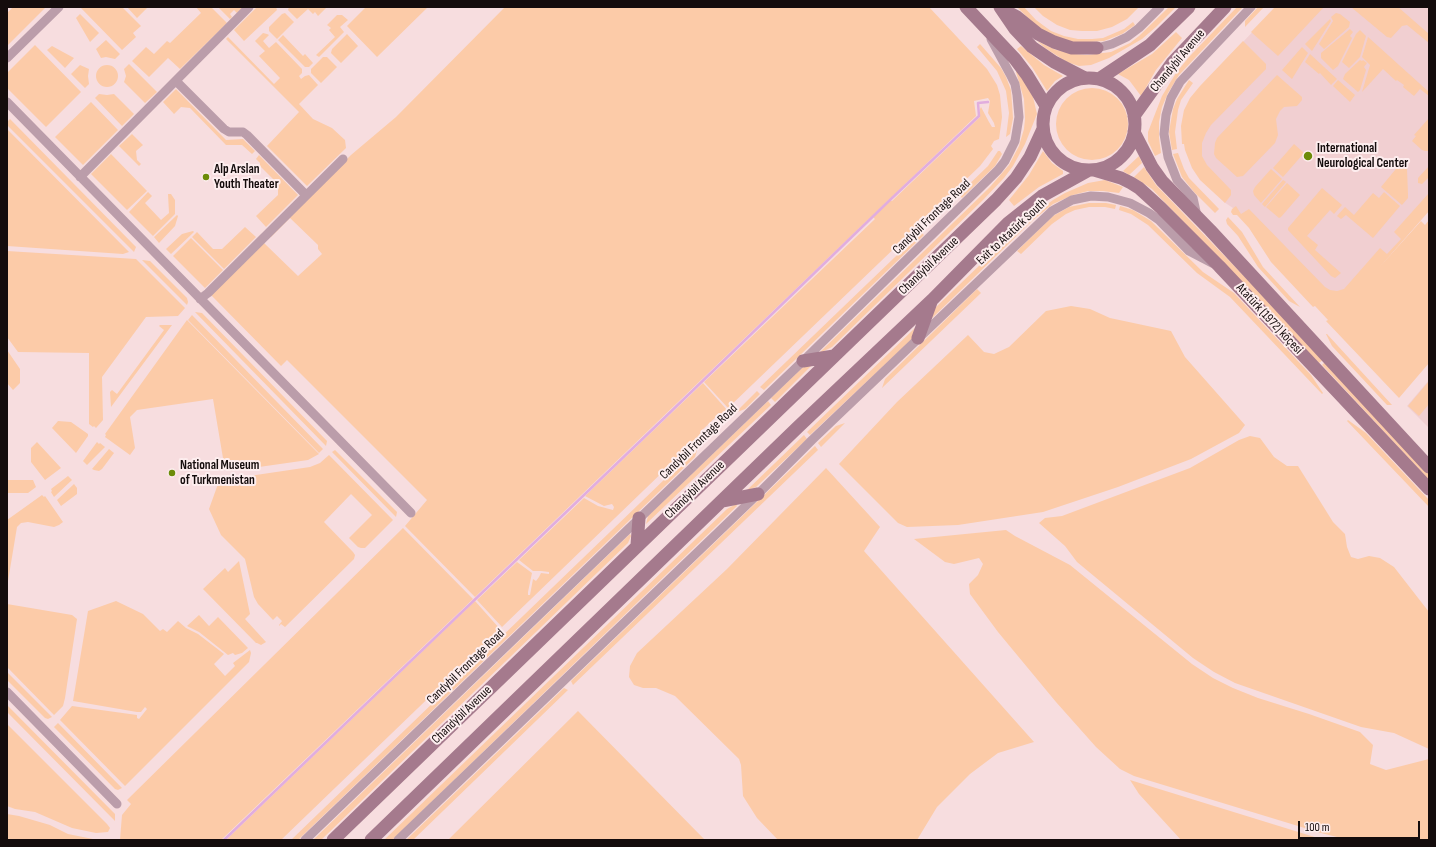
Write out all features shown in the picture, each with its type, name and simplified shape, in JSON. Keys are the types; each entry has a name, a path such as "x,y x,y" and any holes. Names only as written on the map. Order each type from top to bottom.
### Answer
{"main road":[{"path":"966,7 1020,66 1046,106"},
{"path":"1000,7 1017,17 1038,34 1054,42 1072,48 1097,48"},
{"path":"1000,7 1015,29 1032,47 1054,62 1085,78"},
{"name":"Chandybil Avenue","path":"1099,79 1150,45 1189,7"},
{"name":"Chandybil Avenue","path":"1134,116 1172,63 1225,7"},
{"path":"1085,78 1099,79 1112,84 1122,92 1130,104 1134,116 1134,132 1124,153 1115,161 1105,167 1091,170 1075,168 1063,162 1053,153 1046,142 1043,129 1043,118 1046,106 1062,87 1073,81 1085,78"},
{"name":"Chandybil Avenue","path":"333,840 996,200 1016,178 1030,157 1043,129"},
{"name":"Atatürk (1972) köçesi","path":"1134,132 1156,173 1429,467"},
{"name":"Chandybil Avenue","path":"371,840 1024,210 1042,196 1091,170"},
{"name":"Atatürk (1972) köçesi","path":"1091,170 1121,178 1139,188 1219,266 1429,489"},
{"path":"918,338 932,300"},
{"path":"803,360 834,356"},
{"path":"722,501 758,494"},
{"path":"637,546 639,518"}],"street":[{"path":"7,58 59,7"},
{"path":"80,177 249,7"},
{"path":"1097,48 1127,38 1160,7"},
{"path":"1198,217 1193,198 1177,180 1168,156 1164,134 1166,115 1171,98 1180,82 1251,7"},
{"name":"Candybil Frontage Road","path":"305,840 803,360 991,177 1005,161 1018,130 1019,117 1017,95 1010,74 985,27"},
{"path":"176,81 224,129 229,132 243,132 247,135 306,195"},
{"path":"7,102 411,513"},
{"path":"200,298 208,292 343,159"},
{"name":"Exit to Atatürk South","path":"918,338 1041,220 1055,209 1072,200 1091,196 1102,196 1130,203 1159,220 1189,251 1219,266"},
{"path":"398,840 918,338"},
{"path":"7,692 117,804"}],"shaded area":[{"path":"13,7 46,7 7,46 7,13"},
{"path":"80,7 122,7 141,26 133,33 136,37 122,50"},
{"path":"127,7 148,7 137,18"},
{"path":"196,7 211,7 227,23 180,69 168,58 149,77 132,61 146,47 154,54 167,41 170,43 201,13"},
{"path":"218,7 243,7 237,13 234,10 230,14 232,17 230,19"},
{"path":"257,7 276,7 277,10 244,41 234,30"},
{"path":"289,7 327,7 318,16 315,12 313,14 308,9 297,19 288,10"},
{"path":"366,7 428,7 377,57 347,26"},
{"path":"505,7 929,7 987,69 997,85 1000,95 1002,117 999,139 994,141 991,146 993,149 980,166 728,408 704,382 875,219 872,216 890,200 892,201 980,117 981,107 992,127 995,127 988,113 990,101 988,98 974,101 976,116 475,597 405,526 427,500 287,360 281,366 211,295 264,243 298,276 322,254 318,249 318,245 290,218 271,237 270,236 351,155 396,117"},
{"path":"1017,7 1024,7 1036,20 1051,31 1078,39 1103,38 1124,29 1133,22 1135,25 1122,34 1104,41 1077,43 1055,38 1033,23"},
{"path":"1034,7 1139,7 1127,19 1112,27 1097,31 1082,31 1070,30 1057,25 1043,16"},
{"path":"1169,7 1176,7 1142,39 1109,58 1091,65 1079,66 1067,62 1037,41 1056,50 1075,54 1087,55 1111,52 1130,43"},
{"path":"1237,7 1243,7 1179,75 1168,93 1162,107 1159,122 1161,153 1155,156 1148,141 1148,132 1162,96 1176,73 1189,57"},
{"path":"1258,7 1264,7 1245,27 1245,21"},
{"path":"1275,7 1324,7 1278,56 1251,32"},
{"name":"International Neurological Center","path":"1276,7 1429,7 1429,211 1337,315 1233,208 1224,202 1185,144 1243,42"},
{"path":"1351,7 1398,7 1429,34 1429,43 1407,25 1402,26 1391,38 1387,37"},
{"path":"285,13 294,22 277,39 269,31 269,27 282,14"},
{"path":"1336,13 1340,14 1350,22 1349,27 1324,49 1319,44 1333,21 1331,17"},
{"path":"80,14 99,33 90,42 76,18"},
{"path":"337,15 342,15 348,20 340,27 344,32 319,57 316,55 335,37 329,30 331,28 327,25"},
{"path":"1330,19 1331,21 1312,51 1305,44"},
{"path":"1350,29 1353,32 1350,36 1352,38 1338,66 1333,70 1321,58 1321,53"},
{"path":"1360,30 1366,36 1360,57 1349,68 1342,62 1356,34"},
{"path":"1176,32 1182,38 1156,70 1141,96 1129,80 1118,74 1152,54"},
{"path":"263,33 269,35 263,41 269,48 276,42 302,69 302,73 299,76 301,79 309,75 318,85 299,104 313,119 332,128 345,140 346,148 307,186 267,146 299,112 226,39 228,37 274,84 280,78 259,56 265,51 255,41"},
{"path":"347,34 358,46 341,63 331,53 332,49"},
{"path":"283,35 303,56 305,54 313,63 309,67 305,67 278,40"},
{"path":"1368,37 1429,92 1429,96 1420,89 1414,96 1403,87 1404,85 1397,80 1396,81 1383,69 1362,92 1370,65 1362,57"},
{"path":"106,40 120,54 115,59 106,57 101,58 96,49"},
{"path":"1243,41 1266,64 1266,69 1211,125 1202,143 1202,156 1207,165 1231,190 1231,195 1225,203 1200,180 1192,168 1184,144 1182,144 1181,126 1184,110 1190,98"},
{"path":"980,44 1001,68 1011,90 1013,118 1010,134 1006,137 1009,113 1006,91 997,71 977,47"},
{"path":"35,45 81,92 46,127 7,88 7,73"},
{"path":"52,46 74,58 65,68 47,50"},
{"path":"1021,46 1044,65 1063,76 1055,81 1047,91 1032,67 1017,49"},
{"path":"1302,47 1308,53 1292,79 1282,70"},
{"path":"1310,54 1337,79 1331,85 1320,73 1319,74 1305,62"},
{"path":"323,57 327,57 337,67 321,83 311,73 311,69"},
{"path":"1360,60 1367,63 1364,67 1366,70 1358,92 1343,79 1345,74"},
{"path":"129,64 157,92 145,103 124,82 126,76 124,69"},
{"path":"80,65 89,69 89,84 85,88 71,74"},
{"path":"107,65 115,68 118,76 115,84 107,87 99,84 96,76 99,68"},
{"path":"1017,70 1033,97 1037,114 1025,144 1013,166 983,200 832,347 818,354 990,187 1009,165 1019,146 1025,119 1024,99 1016,72"},
{"path":"1277,75 1302,97 1302,100 1297,106 1284,107 1280,111 1276,119 1278,135 1275,143 1243,176 1237,177 1216,158 1214,154 1215,143 1217,138"},
{"path":"1189,80 1193,83 1181,100 1178,110 1175,132 1177,149 1172,150 1169,132 1173,109 1177,99"},
{"path":"1338,80 1355,95 1350,102 1333,86"},
{"path":"1092,88 1112,94 1122,104 1128,124 1122,144 1112,154 1092,160 1072,154 1062,144 1056,124 1062,104 1072,94"},
{"path":"176,89 226,140 243,139 255,151 252,154 242,145 226,145 190,108 181,107 174,114 163,102"},
{"path":"99,94 114,94 134,114 122,126 95,98"},
{"path":"91,102 118,130 83,165 55,137"},
{"path":"1429,118 1429,151 1425,151 1412,141 1416,136 1414,135"},
{"path":"10,119 136,247 134,252 7,125 7,122"},
{"path":"7,129 129,252 123,254 7,246"},
{"path":"132,134 143,145 136,151 137,160 141,164 139,166 119,146"},
{"path":"1294,144 1304,153 1283,177 1273,168"},
{"path":"998,151 1002,154 995,166 962,198 959,194 988,166"},
{"path":"1043,151 1052,163 1063,171 1063,174 1039,187 1014,206 1009,200 1029,175"},
{"path":"1178,153 1189,178 1219,209 1215,213 1194,192 1182,177 1173,154"},
{"path":"111,154 147,191 127,210 91,174"},
{"path":"259,155 298,195 266,227 256,216 278,195 278,184 260,166 260,163 256,159"},
{"path":"1139,156 1142,163 1129,175 1123,171"},
{"path":"1400,164 1407,169 1408,198 1402,205 1381,187"},
{"path":"1429,166 1429,177 1422,184 1418,183 1418,178"},
{"path":"1144,167 1156,185 1324,359 1319,363 1152,189 1134,177"},
{"path":"1271,169 1282,179 1261,203 1254,195 1253,191"},
{"path":"1105,180 1123,187 1119,193 1088,191 1073,195 1053,204 1032,221 927,323 935,308 1029,218 1065,193 1088,183"},
{"path":"1283,180 1286,182 1265,207 1262,204"},
{"path":"1287,183 1300,195 1279,218 1266,207"},
{"path":"1322,188 1342,205 1334,214 1330,210 1307,236 1318,245 1315,250 1341,273 1335,278 1331,276 1288,230 1288,228"},
{"path":"148,192 152,196 145,203 161,220 169,213 168,194 171,194 175,200 175,214 153,236 129,212"},
{"path":"1384,192 1400,206 1373,238 1346,215 1341,219 1337,216 1345,207 1354,215 1373,193 1379,198"},
{"path":"1429,193 1429,211 1377,270 1421,221 1425,225 1429,220 1429,363 1399,398 1326,321 1328,320 1315,306 1313,307 1271,262 1249,228 1237,215 1233,215 1231,212 1236,206 1241,214 1249,209 1325,287 1330,290 1337,291 1344,289 1380,248 1387,254 1401,239 1394,232"},
{"path":"1089,203 1106,203 1116,205 1115,209 1105,207 1089,207 1075,210 1066,214 1052,224 1021,254 1017,251 1053,216 1069,207"},
{"path":"1120,206 1133,210 1151,221 1203,272 1234,293 1311,375 1323,393 1322,394 1230,297 1197,273 1148,225 1131,214 1119,210"},
{"path":"177,215 175,226 159,243 154,237"},
{"path":"1228,217 1242,232 1263,267 1300,307 1289,301 1258,267 1238,236 1227,224 1226,220"},
{"path":"245,227 256,237 224,269 192,237 197,232 213,249 222,249"},
{"path":"194,232 171,254 166,249 182,234"},
{"path":"921,232 924,235 764,390 760,387"},
{"path":"191,238 223,270 205,288 173,256"},
{"path":"7,251 136,259 185,308 178,316 146,317 102,377 103,420 96,428 89,424 89,353 18,352 7,337"},
{"path":"142,260 150,261 187,298 187,305"},
{"path":"977,289 981,293 882,388 885,379"},
{"path":"1071,306 1090,309 1110,318 1171,331 1185,357 1245,425 1239,433 1191,459 1118,487 1043,512 958,525 907,527 898,523 839,464 897,402 968,335 984,352 994,354 1009,347 1046,311"},
{"path":"195,312 202,313 327,441 326,446"},
{"path":"192,315 323,449 319,453 188,320"},
{"path":"187,320 319,454 308,460 231,471 227,470 224,464 213,399 137,410 130,417 135,448 130,455 105,437 105,434"},
{"path":"172,325 111,407 110,392 112,390 117,394 164,330 159,326"},
{"path":"916,327 912,339 810,435 807,432"},
{"path":"1326,334 1392,405 1387,405 1332,346"},
{"path":"7,350 20,369 20,383 13,390 7,383"},
{"path":"1326,361 1429,471 1429,480 1322,365"},
{"path":"811,366 775,402 771,398 802,368"},
{"path":"1429,380 1429,428 1407,406"},
{"path":"1429,381 1429,404 1419,416 1408,406"},
{"path":"703,383 727,410 722,415 717,416 701,431 700,436 502,627 477,600 517,562 532,573 528,592 528,595 530,595 533,579 536,581 541,573 549,574 549,572 533,571 519,560 584,498 598,506 613,510 614,507 612,504 604,506 585,496"},
{"path":"757,391 760,394 745,409 735,413"},
{"path":"768,401 771,405 646,524 648,516"},
{"path":"1348,420 1366,433 1429,500 1429,507 1347,421"},
{"path":"58,421 71,422 88,434 76,453 52,428"},
{"path":"845,423 821,447 818,443 836,426"},
{"path":"804,435 807,439 756,487 746,491"},
{"path":"1250,436 1260,438 1274,457 1287,466 1298,466 1333,522 1345,534 1347,547 1351,557 1358,559 1369,556 1380,558 1394,567 1429,612 1429,749 1394,733 1361,727 1235,683 1214,672 1193,658 1077,562 1065,546 1039,523 1045,518 1062,516 1190,468 1239,440"},
{"path":"37,442 61,468 45,480 31,462 31,448"},
{"path":"97,442 105,447 87,465 83,461"},
{"path":"815,446 818,450 573,685 571,681"},
{"path":"698,447 695,457 298,840 291,840"},
{"path":"109,449 114,453 102,469 99,471 92,469"},
{"path":"335,450 397,512 396,517 332,452"},
{"path":"329,455 393,520 365,548 358,547 349,538 372,515 351,494 324,522 353,552 355,555 354,559 285,627 281,624 279,626 282,621 277,616 273,620 258,604 254,597 245,559 221,535 209,509 218,484 222,480 310,467 320,463"},
{"path":"826,468 880,527 864,551 1034,742 998,753 970,774 937,807 917,840 778,840 757,818 743,796 741,765 739,759 675,696 656,688 643,688 634,685 629,677 630,666 637,653 727,569"},
{"path":"68,476 72,480 54,497 51,489"},
{"path":"7,480 33,480 36,487 28,493 7,493"},
{"path":"74,484 77,488 77,494 61,506 57,500"},
{"path":"42,495 44,497 45,496 63,522 54,527 28,522 21,523 17,527 7,587 7,520"},
{"path":"736,504 737,506 392,840 384,840 727,509"},
{"path":"403,528 473,599 221,840 120,840 122,815 131,804 127,800"},
{"path":"1006,530 1070,565 1192,664 1213,678 1258,698 1360,732 1373,745 1370,764 1386,770 1429,759 1429,840 1349,840 1321,833 1134,776 1120,769 1096,747 1056,702 998,632 970,594 969,584 978,575 983,564 979,558 954,564 945,562 914,539"},
{"path":"630,534 631,536 628,543 321,840 313,840"},
{"path":"239,561 250,614 245,619 266,642 261,645 256,643 203,589 225,568 228,572"},
{"path":"116,601 143,614 160,631 163,629 167,632 178,621 186,628 198,634 224,654 214,664 225,676 235,666 233,663 250,650 251,653 249,662 125,786 60,720 72,706 137,715 137,718 139,719 147,709 145,707 141,712 137,712 73,701 88,611"},
{"path":"475,601 500,629 281,840 226,840"},
{"path":"7,604 72,615 77,619 65,698 63,706 54,715 7,667"},
{"path":"199,615 209,626 218,617 248,648 242,653 235,655 233,653 228,655 199,632 187,626"},
{"path":"7,672 52,717 48,719 45,718 7,680"},
{"path":"564,688 568,690 413,840 406,840"},
{"path":"7,705 115,814 115,821 7,712"},
{"path":"578,711 705,840 448,840"},
{"path":"58,723 122,788 118,790 115,789 54,727"},
{"path":"7,724 107,824 110,828 108,832 96,833 72,828 35,812 15,809 7,806"},
{"path":"1130,780 1324,840 1181,840 1139,794"},
{"path":"7,814 50,825 68,834 98,840 7,840"}],"waterway":[{"path":"224,840 979,116 978,103 988,102"}],"place":[{"name":"International Neurological Center","path":"1308,156"},
{"name":"Alp Arslan Youth Theater","path":"206,177"},
{"name":"National Museum of Turkmenistan","path":"172,473"}]}
